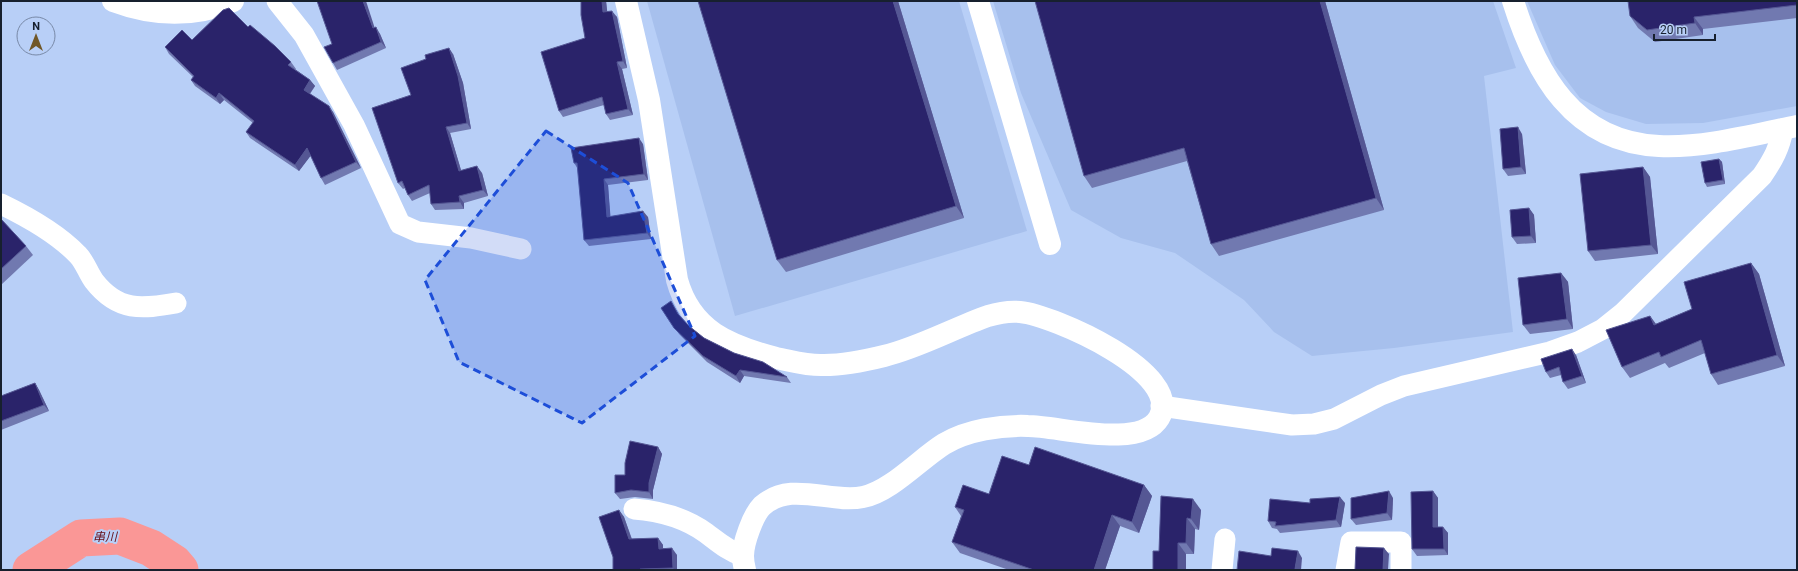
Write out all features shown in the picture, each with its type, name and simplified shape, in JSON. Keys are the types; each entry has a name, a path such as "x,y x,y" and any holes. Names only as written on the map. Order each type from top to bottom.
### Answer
{"street":[{"path":"113,1 145,11 173,14 197,12 233,1"},
{"path":"277,1 304,35 354,125 400,224 418,232 471,238 521,249"},
{"path":"626,1 649,100 679,287 694,313 716,335 735,346 757,353 809,364 836,365 885,356 988,316 1000,313 1020,312 1039,317 1082,333 1110,348 1148,377 1157,388 1161,400 1158,420 1148,428 1134,434 1116,436 1028,426 997,428 967,434 945,444 879,492 864,497 850,498 799,493 784,495 771,500 761,507 752,523 744,563 705,532 681,518 653,510 634,509"},
{"path":"978,1 1050,244"},
{"path":"1513,1 1536,60 1555,91 1580,118 1605,133 1633,142 1658,146 1682,146 1702,144 1790,127"},
{"path":"1161,406 1292,425 1314,424 1334,419 1381,395 1404,386 1550,352 1578,342 1603,329 1622,313 1762,176 1773,160 1790,127"},
{"path":"1,204 17,211 54,234 78,255 94,281 117,303 145,308 176,303"},
{"path":"1222,570 1224,539"},
{"path":"1346,570 1352,542 1401,542 1401,570"}],"highlighted area":[{"path":"546,131 628,183 695,336 582,423 459,362 425,280"}],"shaded area":[{"path":"647,1 959,1 1027,231 735,316"},
{"path":"993,1 1493,1 1516,68 1484,76 1513,332 1394,348 1312,356 1274,332 1244,300 1175,253 1121,238 1071,210 1021,93"},
{"path":"1527,1 1797,1 1797,106 1703,123 1646,124 1606,112 1580,98 1555,65"}],"building":[{"path":"317,1 363,1 373,28 376,27 381,42 333,63 324,47 332,44"},
{"path":"581,1 602,1 603,12 612,11 623,61 617,62 628,109 606,114 602,97 559,111 541,52 585,38 581,15"},
{"path":"698,1 893,1 956,206 777,260"},
{"path":"1035,1 1320,1 1376,198 1211,244 1184,148 1084,176"},
{"path":"1628,1 1797,1 1797,5 1694,17 1695,23 1647,30 1630,16"},
{"path":"229,8 248,27 250,25 275,46 291,62 288,65 310,80 304,90 329,106 356,162 321,178 307,148 295,165 246,132 254,121 219,93 216,98 191,80 194,76 165,47 182,30 192,40 223,10"},
{"path":"449,48 458,76 467,123 446,127 459,171 477,166 483,190 459,196 460,202 431,204 429,185 408,195 402,181 398,183 372,108 411,95 401,68 426,59 425,55"},
{"path":"1518,127 1521,167 1503,169 1500,129"},
{"path":"639,138 644,174 604,179 607,217 643,211 647,233 584,240 577,163 574,163 571,148"},
{"path":"1719,159 1723,180 1705,183 1701,162"},
{"path":"1643,167 1651,245 1588,251 1580,174"},
{"path":"1529,208 1531,236 1512,237 1510,210"},
{"path":"1,219 26,246 1,269"},
{"path":"1751,263 1777,355 1711,374 1701,340 1661,357 1659,352 1622,367 1606,330 1650,316 1654,325 1692,309 1684,282"},
{"path":"1561,273 1567,319 1523,325 1518,278"},
{"path":"671,301 678,314 689,326 704,338 734,353 763,362 787,377 740,370 736,376 703,356 674,328 661,308"},
{"path":"1572,349 1582,376 1563,382 1559,367 1546,372 1541,359"},
{"path":"35,383 44,405 1,421 1,396"},
{"path":"630,441 658,447 649,483 649,492 631,490 615,493 615,475 625,475 625,463"},
{"path":"1035,447 1144,485 1132,522 1112,515 1094,570 1034,570 952,542 964,510 955,507 963,485 989,494 1002,456 1029,465"},
{"path":"1389,491 1387,513 1351,519 1351,498"},
{"path":"1433,491 1433,527 1443,527 1444,549 1412,549 1411,492"},
{"path":"1161,496 1193,499 1191,519 1187,518 1186,543 1178,543 1178,570 1153,570 1153,551 1159,551"},
{"path":"1340,497 1336,520 1275,526 1276,522 1268,521 1270,499 1310,503 1310,499"},
{"path":"619,510 629,539 658,538 659,549 672,548 673,568 613,570 613,557 599,517"},
{"path":"1356,547 1384,548 1383,570 1355,570"},
{"path":"1272,548 1298,551 1295,569 1307,570 1237,570 1239,551 1271,556"}],"waterway":[{"name":"串川","path":"31,570 81,538 120,536 151,548 174,563 180,570"}]}
